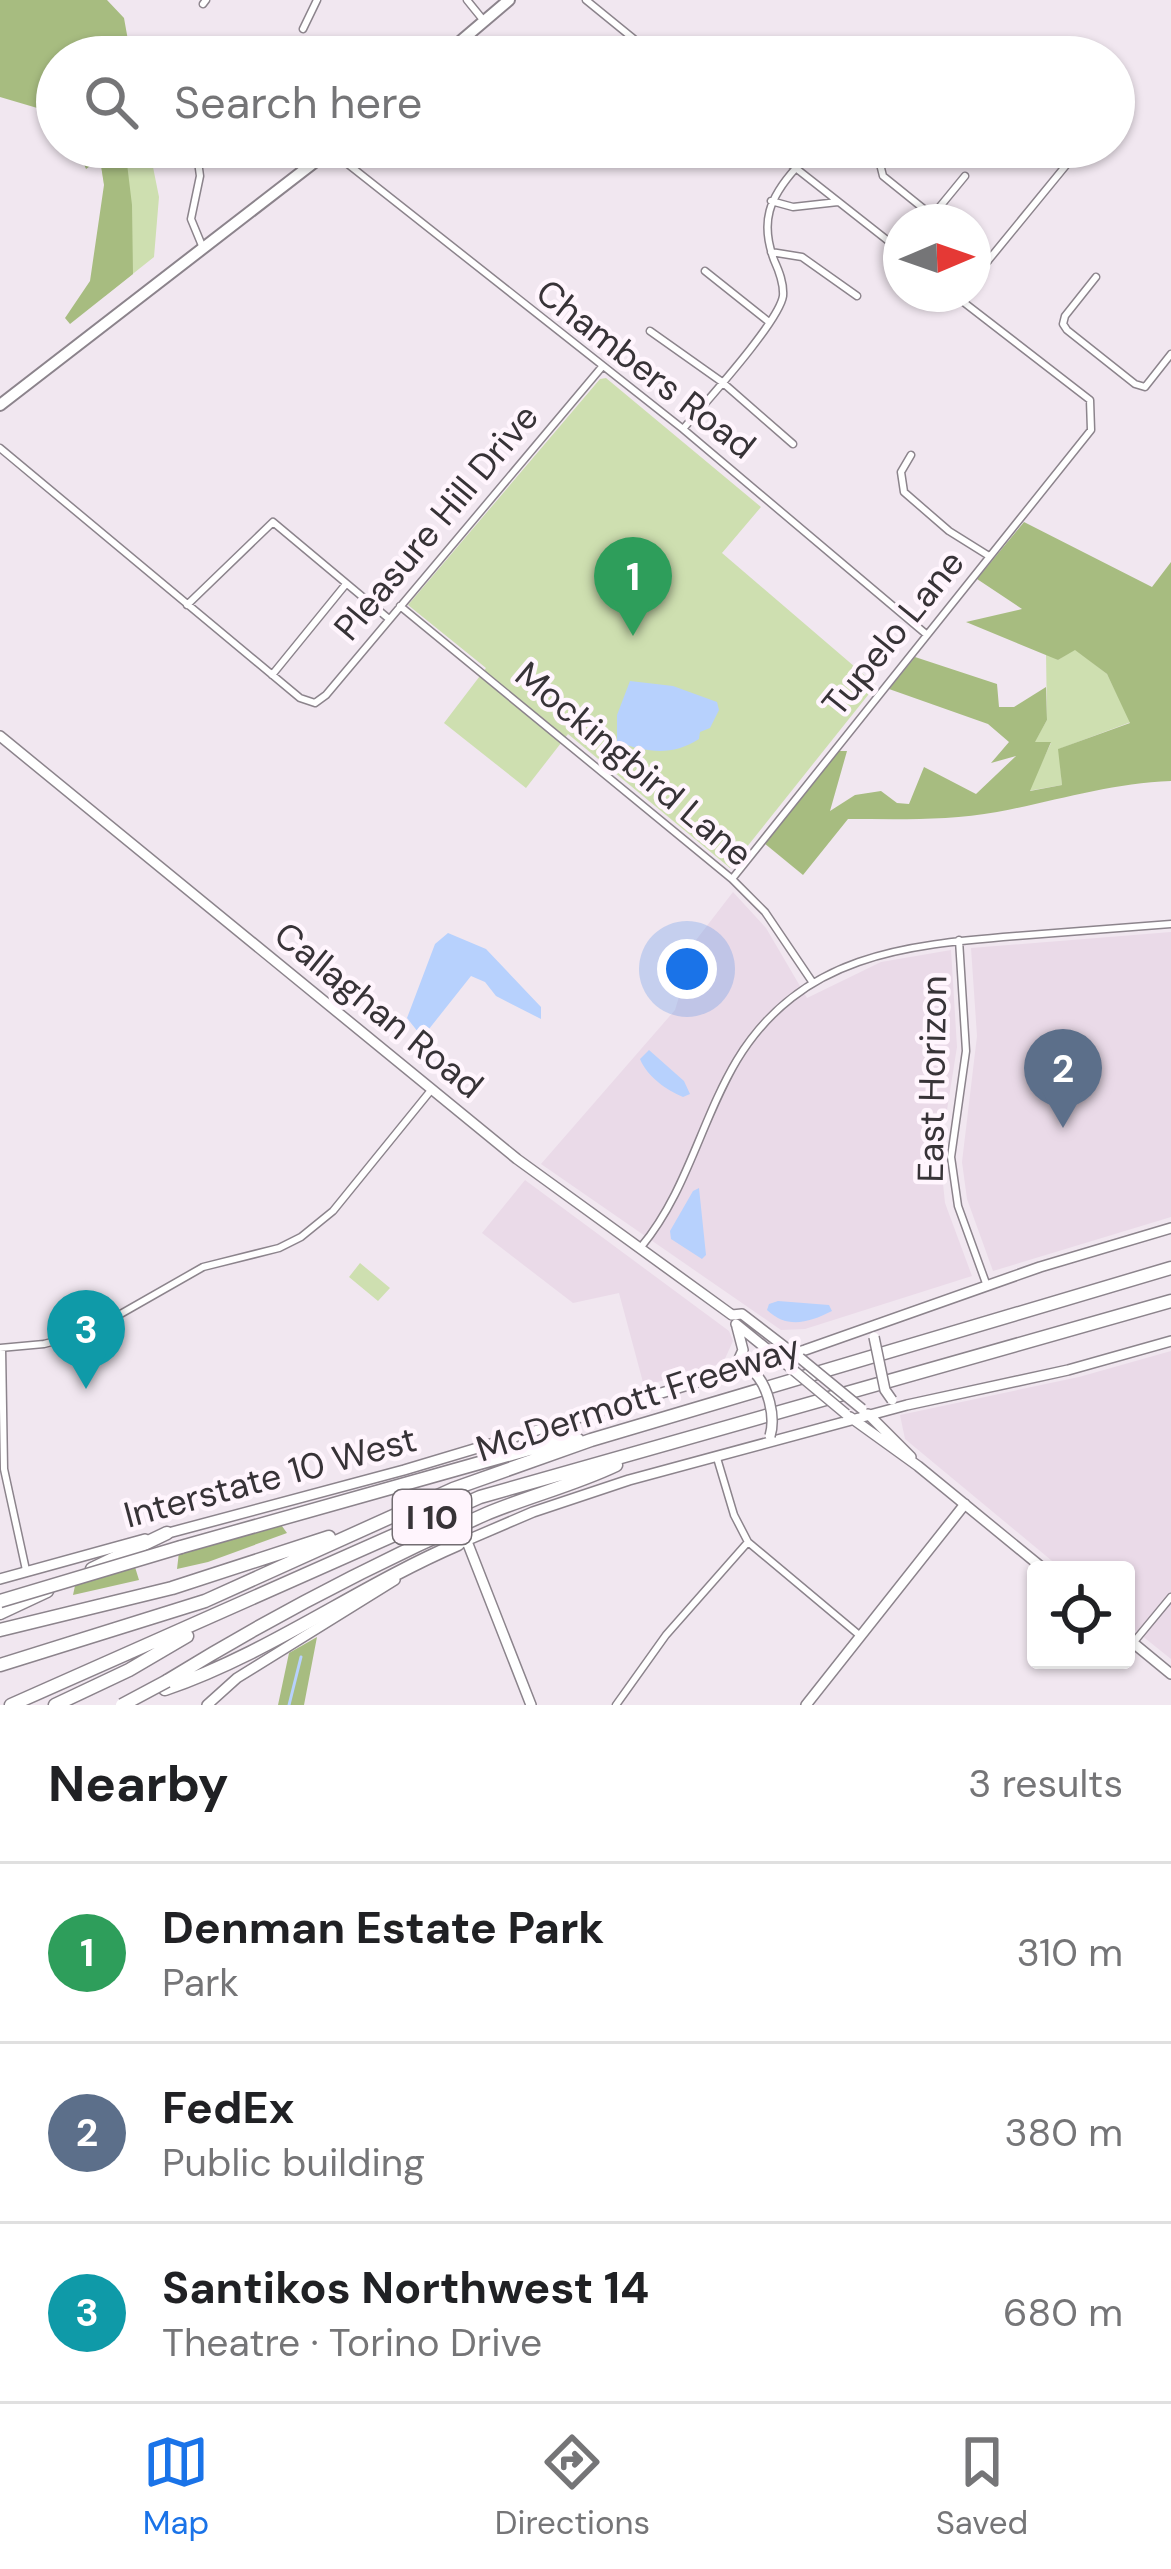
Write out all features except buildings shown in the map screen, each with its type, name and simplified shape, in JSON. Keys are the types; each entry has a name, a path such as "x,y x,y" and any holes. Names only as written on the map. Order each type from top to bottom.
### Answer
{"highway":[{"path":"1155,1273 1171,1258"},
{"name":"McDermott Freeway","path":"0,1665 205,1601 370,1524 591,1440 1171,1268"},
{"name":"McDermott Freeway","path":"10,1705 480,1497 1171,1302"},
{"path":"0,1601 554,1442 591,1440"},
{"path":"120,1705 227,1644 451,1530 633,1456"},
{"path":"0,1630 229,1572 370,1524"},
{"path":"0,1613 167,1533"},
{"path":"120,1705 268,1642 394,1571 462,1542"},
{"path":"55,1705 129,1670 241,1605"},
{"path":"138,1705 167,1681"}],"main road":[{"path":"466,36 509,0"},
{"path":"0,404 307,168"},
{"name":"Callaghan Road","path":"0,736 517,1159 734,1320 742,1315 849,1417 918,1466 1034,1561"},
{"name":"Interstate 10 West","path":"0,1580 790,1358 987,1286 1171,1228"},
{"path":"734,1320 743,1350 743,1371 762,1382 772,1418 765,1440"},
{"path":"883,1324 874,1337 885,1390 899,1404"},
{"path":"207,1705 237,1678 462,1542 578,1495 865,1412 1068,1370 1171,1341"},
{"name":"Callaghan Road","path":"790,1358 865,1412 918,1466"},
{"path":"895,1439 891,1422 899,1404"},
{"path":"806,1705 964,1504"},
{"path":"462,1542 531,1705"},
{"path":"1135,1644 1171,1674"}],"street":[{"path":"303,29 317,0"},
{"path":"467,0 484,21"},
{"path":"586,0 630,36"},
{"path":"200,168 191,219 203,248"},
{"name":"Chambers Road","path":"355,168 683,429 926,634"},
{"path":"683,429 770,322 783,295 766,223 771,202 796,168 883,237"},
{"path":"880,168 918,204"},
{"path":"991,257 1064,168"},
{"path":"946,204 965,176"},
{"path":"771,202 793,207 840,202"},
{"path":"771,252 802,257 857,296"},
{"path":"704,271 770,322"},
{"path":"1096,277 1064,316 1067,330 1145,387 1171,354"},
{"name":"Tupelo Lane","path":"732,879 1088,435 1090,400 979,312"},
{"path":"650,331 722,382 793,445"},
{"name":"Pleasure Hill Drive","path":"272,674 308,702 326,695 601,368"},
{"path":"0,448 272,674 346,584"},
{"path":"911,455 901,472 904,492 949,531 989,556"},
{"path":"187,604 273,522 389,619"},
{"name":"Mockingbird Lane","path":"400,606 732,879 765,912 813,983"},
{"path":"639,1249 672,1201 740,1055 772,1016 813,983 889,950 1171,924"},
{"name":"East Horizon","path":"959,940 966,1051 951,1157 958,1206 987,1286"},
{"path":"27,1571 4,1468 1,1348 44,1344 89,1332 203,1268 279,1248 301,1237 333,1211 433,1089"},
{"path":"717,1458 734,1515 748,1542 859,1634"},
{"path":"616,1705 680,1618 748,1542"},
{"path":"1135,1635 1171,1597"}],"shaded area":[{"path":"733,892 766,928 807,998 881,962 951,950 957,1047 940,1154 945,1203 972,1276 805,1329 781,1330 541,1164 675,1010 696,940"},
{"path":"1171,932 1171,1217 993,1271 967,1199 962,1162 977,1036 971,948"},
{"path":"525,1180 729,1331 733,1341 723,1363 644,1386 619,1293 573,1303 482,1233"},
{"path":"1171,1351 1171,1659 1135,1630 1135,1561 1052,1561 905,1439 900,1415 1079,1377"}],"green space":[{"path":"0,0 107,0 124,18 127,36 36,36 36,108 0,97"},
{"path":"101,168 153,168 159,197 154,257 105,296 111,226"},
{"path":"101,168 128,168 133,274 70,324 65,318 90,281 104,185"},
{"path":"606,378 761,507 722,553 876,685 730,868 568,734 526,788 444,723 486,668 408,605 600,379"},
{"path":"1024,522 1152,587 1171,562 1171,781 1105,789 979,815 848,819 803,875 764,843 838,751 847,751 830,811 855,795 881,791 897,803 909,804 924,767 976,794 1016,756 991,763 1009,742 988,724 889,689 915,657 997,684 999,707 1014,707 1046,687 1047,720 1035,742 1051,742 1030,791 1062,785 1058,749 1130,723 1107,674 1075,650 1058,660 966,622 1022,609 977,579"},
{"path":"1075,649 1107,674 1131,722 1059,749 1062,785 1028,791 1051,743 1034,743 1047,720 1046,653 1058,660"},
{"path":"360,1263 390,1288 378,1301 349,1277"},
{"path":"279,1522 287,1533 177,1569 179,1552"},
{"path":"135,1567 139,1580 73,1595 76,1581"},
{"path":"317,1637 304,1705 278,1705 289,1653"}],"water":[{"path":"630,681 673,686 717,702 719,710 699,739 679,748 649,750 617,742 617,715"},
{"path":"448,933 486,949 541,1007 541,1019 496,996 485,982 471,976 429,1029 435,1044 429,1046 407,1018 435,944"},
{"path":"649,1050 684,1081 690,1094 683,1097 652,1077 640,1059"},
{"path":"699,1188 706,1255 702,1259 671,1239 670,1231"},
{"path":"778,1301 829,1305 832,1311 790,1322 767,1310"}],"waterway":[{"path":"289,1705 301,1657"}],"place":[{"name":"Denman Estate Park","path":"633,636"},
{"name":"FedEx","path":"1063,1128"},
{"name":"Santikos Northwest 14","path":"86,1389"}]}
